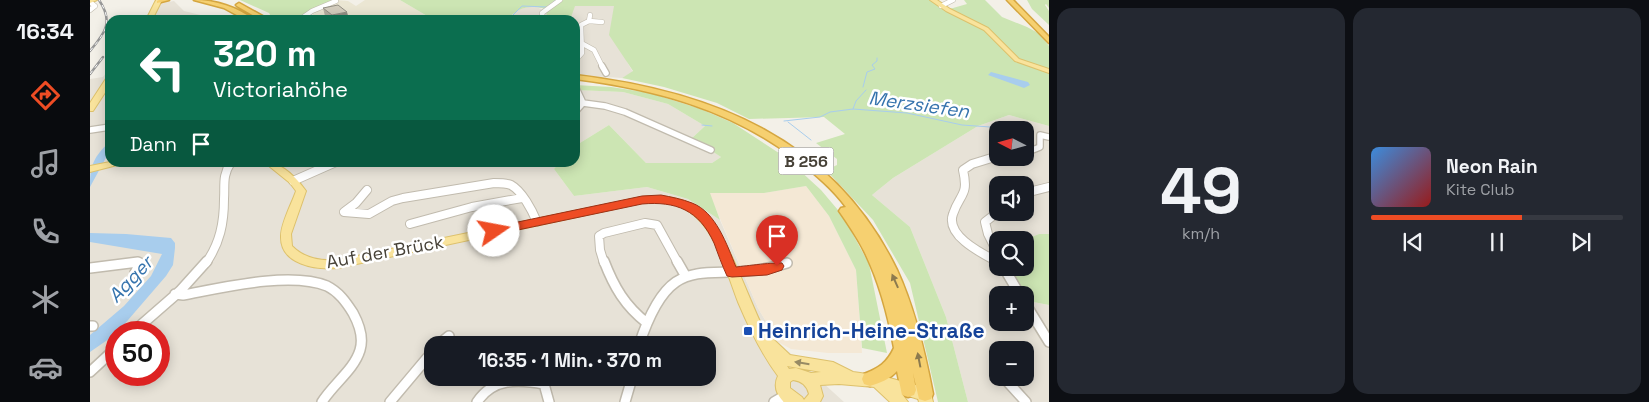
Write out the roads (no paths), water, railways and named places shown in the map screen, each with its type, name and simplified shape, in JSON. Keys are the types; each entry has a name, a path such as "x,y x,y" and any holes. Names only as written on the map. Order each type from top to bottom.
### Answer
{"highway":[{"path":"159,1 166,0"},
{"path":"197,0 226,8 241,15"},
{"path":"208,0 238,9 249,15"},
{"path":"220,0 259,15"},
{"path":"1010,0 1049,42"},
{"path":"1016,0 1049,31"},
{"path":"190,1 215,7 231,15"},
{"path":"1028,26 1049,42"},
{"name":"B 256","path":"580,79 624,84 674,94 721,110 761,130 812,166 844,198 871,234 898,290 911,327 925,398"},
{"name":"B 256","path":"624,84 678,99 734,122 778,148 823,185 849,215 869,249 884,283 901,346 906,398"},
{"path":"870,380 890,370 901,346"}],"main road":[{"path":"90,1 94,0"},
{"path":"933,0 986,29 1017,60 1049,71"},
{"path":"152,15 159,1"},
{"path":"90,109 105,88"},
{"path":"90,169 105,166"},
{"path":"275,167 293,181"},
{"name":"Auf der Brück","path":"293,181 299,187 301,195 286,234 285,242 290,252 302,260 338,264 642,200 670,200 689,206 704,216 719,240 758,332 769,354 786,376"},
{"path":"758,332 786,360 833,368 848,376"},
{"path":"786,400 782,383 786,376 797,374 809,380 816,390 816,396 810,402"},
{"path":"809,380 848,376 870,380 906,398 925,398"}],"street":[{"path":"541,15 560,0"},
{"path":"941,6 952,0"},
{"path":"90,1 95,6 90,10"},
{"path":"307,15 336,1"},
{"path":"580,55 583,44 581,25 590,18 602,22"},
{"path":"583,44 594,50 606,73"},
{"path":"580,96 583,102"},
{"path":"580,102 657,121"},
{"path":"580,106 583,102"},
{"path":"641,117 664,131 711,150"},
{"path":"90,130 105,128"},
{"path":"1034,150 1040,147 1040,135 1049,137"},
{"path":"989,159 972,164 963,170 967,186 952,217 957,234 974,249 989,257"},
{"path":"145,321 202,268 219,241 226,194 224,173 228,167"},
{"path":"293,181 325,167"},
{"path":"367,190 356,203 344,212 369,214 375,212 381,206 403,198 494,183 511,185 522,198 537,222"},
{"path":"1034,190 1049,187"},
{"path":"410,224 472,207 522,198"},
{"path":"989,219 985,222 989,236"},
{"path":"647,322 625,304 619,294 598,246 599,236 604,233 646,223 657,225 685,275"},
{"path":"90,268 138,262 135,273"},
{"path":"642,336 647,322 670,285 685,275 767,270 787,263"},
{"path":"175,294 183,296 258,282 300,281 322,285 340,294 359,323 362,340 358,357 322,402"},
{"path":"1034,318 1049,342"},
{"path":"90,372 105,358"},
{"path":"390,402 424,362"},
{"path":"477,402 482,394 496,384 534,382 544,384 549,402"},
{"path":"625,402 630,386"},
{"path":"1011,386 1026,402"}],"water":[{"path":"991,72 1028,82 1030,85 1024,88 988,75"},
{"path":"105,146 105,160 90,187 92,167"},
{"path":"90,233 171,238 175,243 173,265 166,276 127,321 106,321 124,306 151,276 162,254 90,242"},
{"path":"105,322 105,342 90,352 90,335"}],"waterway":[{"path":"513,15 522,6 547,7 556,0"},
{"path":"863,87 867,72 875,69 872,65 877,61 877,58"},
{"path":"853,109 856,101 866,90"},
{"name":"Merzsiefen","path":"784,121 820,117 830,112 853,109"},
{"name":"Merzsiefen","path":"853,109 907,113 962,125 989,127"},
{"path":"788,122 811,140"},
{"name":"Merzsiefen","path":"702,125 712,126"}],"railway":[{"path":"99,0 106,15"},
{"path":"90,51 100,39 105,29"},
{"path":"90,74 103,57"}],"place":[{"name":"Heinrich-Heine-Straße","path":"748,331"}],"water label":[{"name":"Agger","path":"130,279"}]}
